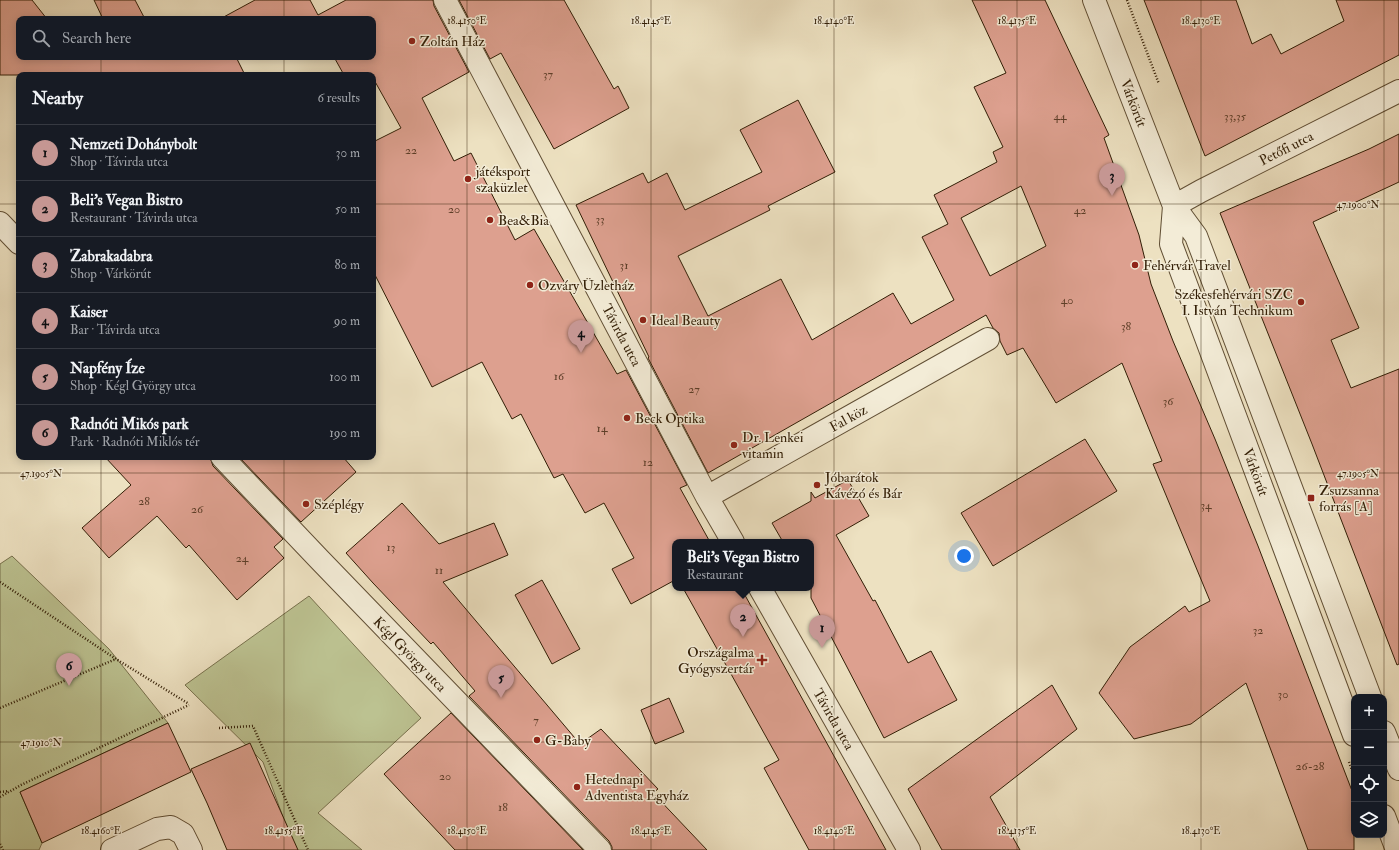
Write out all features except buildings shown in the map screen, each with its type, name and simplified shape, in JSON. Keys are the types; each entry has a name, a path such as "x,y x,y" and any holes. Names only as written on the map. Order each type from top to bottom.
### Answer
{"street":[{"name":"Távirda utca","path":"444,0 707,497 731,539"},
{"name":"Várkörút","path":"1094,0 1174,206 1196,236 1369,694"},
{"name":"Petőfi utca","path":"1174,206 1399,91"},
{"name":"Várkörút","path":"1174,206 1171,244 1352,730"},
{"path":"0,223 16,240"},
{"name":"Fal köz","path":"707,497 988,339"},
{"name":"Kégl György utca","path":"225,460 600,850"},
{"name":"Távirda utca","path":"762,591 909,850"},
{"path":"1387,739 1399,769"},
{"path":"1387,824 1397,850"},
{"path":"112,850 157,829 171,827 183,834 191,850"}],"path":[{"path":"0,582 116,659 189,704 10,790 0,797"},
{"path":"0,708 116,659"},
{"path":"219,728 254,726 308,850"},
{"path":"0,792 10,790"},
{"path":"0,844 3,850"}],"green space":[{"path":"12,556 109,649 168,723 20,792 42,843 39,850 0,850 0,564"},
{"path":"309,596 421,718 318,813 362,850 295,850 263,762 185,685"}],"place":[{"name":"Zoltán Ház","path":"412,41"},
{"name":"játéksport szaküzlet","path":"468,179"},
{"name":"Zabrakadabra","path":"1112,196"},
{"name":"Bea&Bia","path":"490,220"},
{"name":"Fehérvár Travel","path":"1135,265"},
{"name":"Ozváry Üzletház","path":"530,285"},
{"name":"Székesfehérvári SZC I. István Technikum","path":"1301,302"},
{"name":"Ideal Beauty","path":"643,320"},
{"name":"Kaiser","path":"581,353"},
{"name":"Beck Optika","path":"627,418"},
{"name":"Dr. Lenkei vitamin","path":"734,445"},
{"name":"Jóbarátok Kávézó és Bár","path":"817,485"},
{"name":"Zsuzsanna forrás [A]","path":"1311,498"},
{"name":"Széplégy","path":"306,504"},
{"name":"Beli's Vegan Bistro","path":"743,637"},
{"name":"Nemzeti Dohánybolt","path":"822,648"},
{"name":"Országalma Gyógyszertár","path":"762,660"},
{"name":"Radnóti Mikós park","path":"69,686"},
{"name":"Napfény Íze","path":"501,698"},
{"name":"G-Baby","path":"537,740"},
{"name":"Hetednapi Adventista Egyház","path":"577,787"}]}
